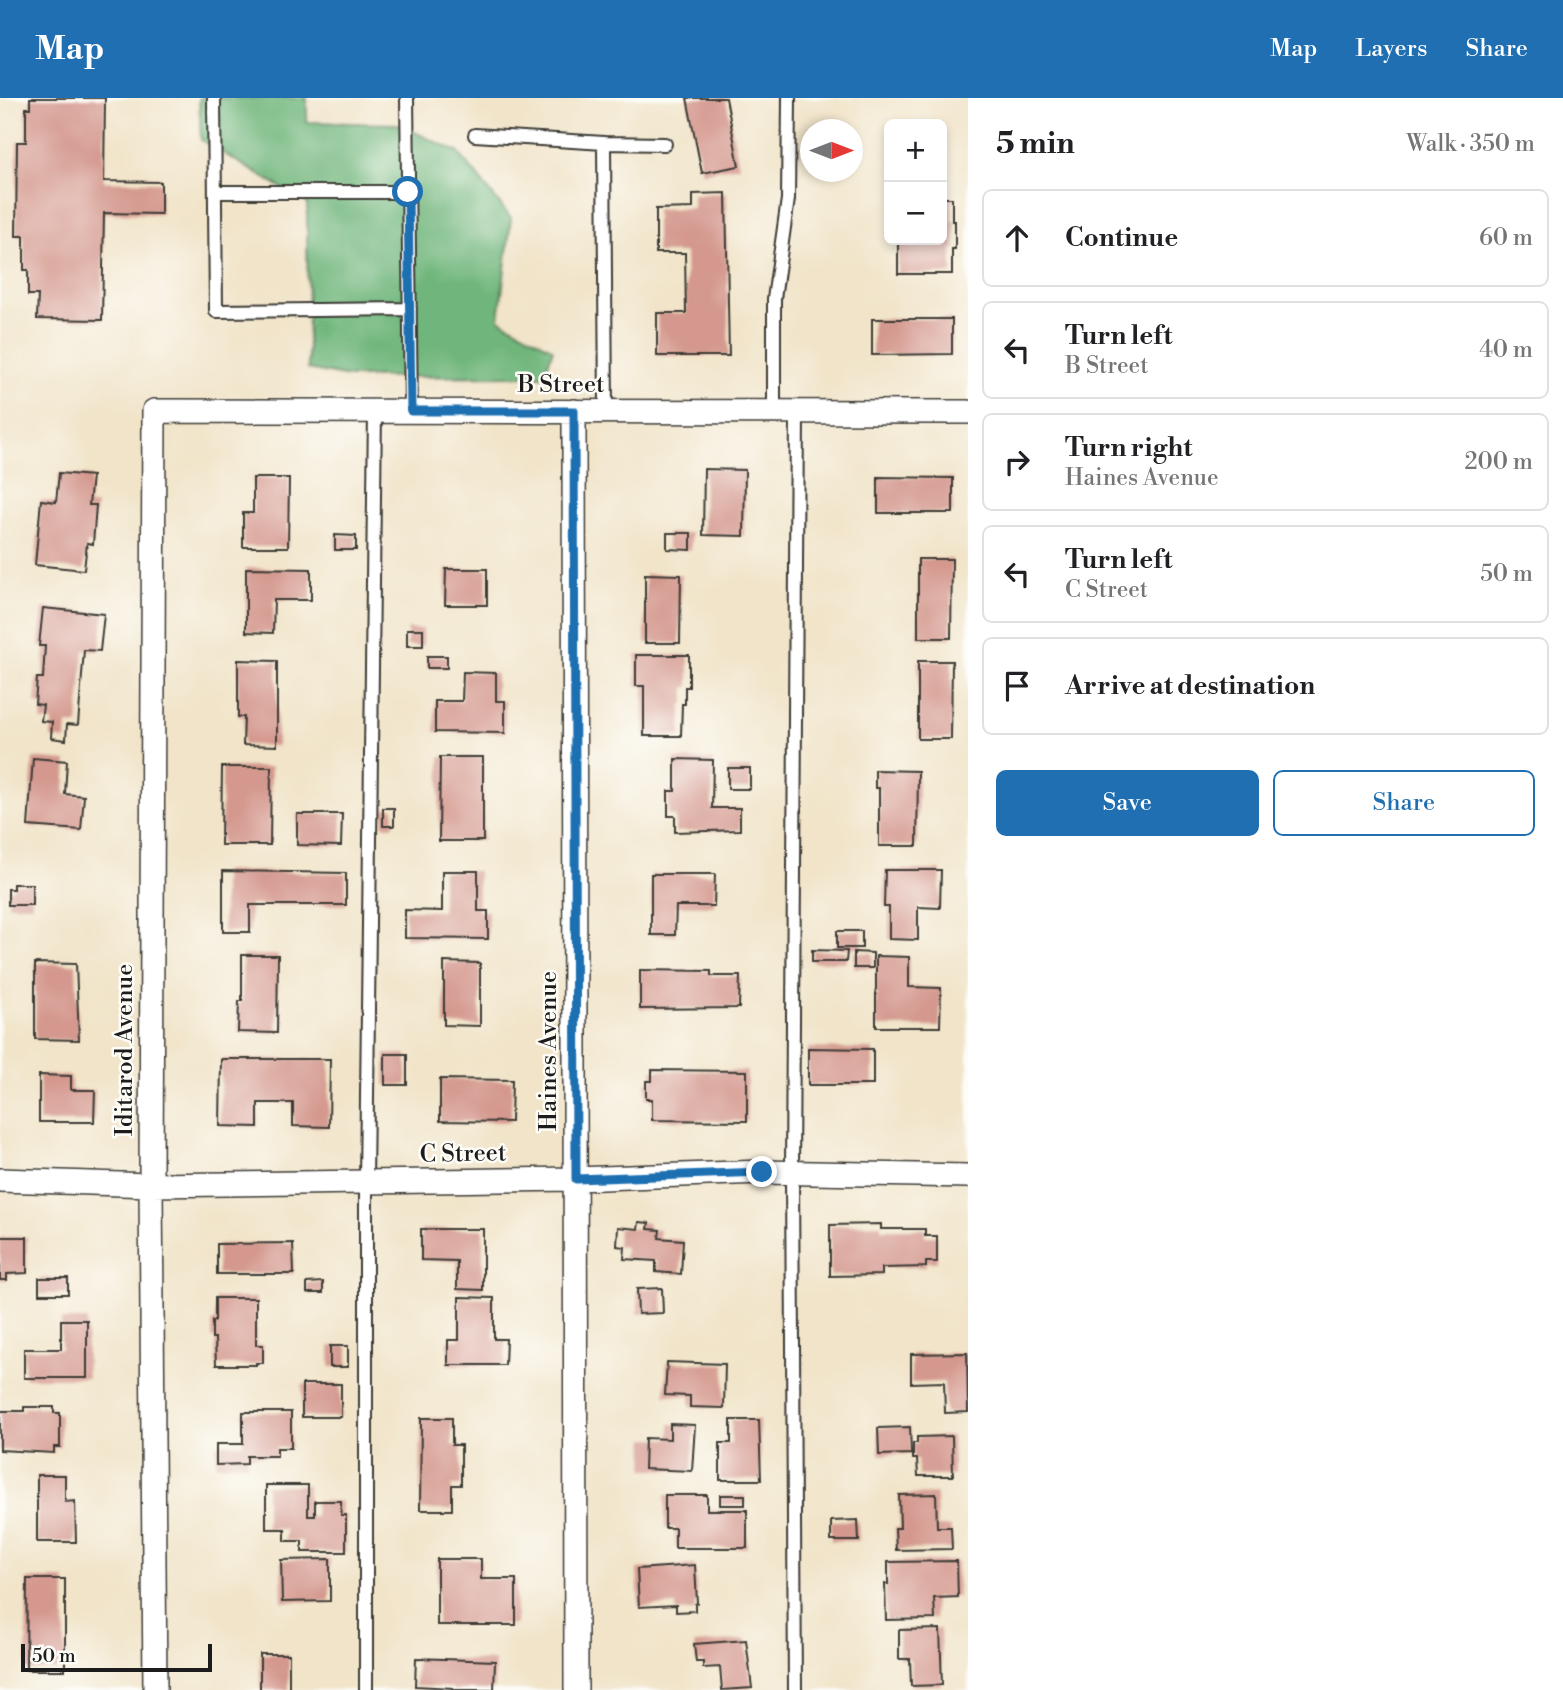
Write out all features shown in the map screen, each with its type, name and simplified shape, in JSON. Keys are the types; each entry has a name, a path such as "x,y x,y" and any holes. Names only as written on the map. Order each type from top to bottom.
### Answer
{"street":[{"name":"B Street","path":"155,411 968,412"},
{"name":"Iditarod Avenue","path":"155,411 151,1185 155,1690"},
{"name":"Haines Avenue","path":"574,411 576,1690"},
{"name":"C Street","path":"0,1180 151,1185 792,1173 968,1176"}],"lane":[{"path":"214,98 216,311 410,309"},
{"path":"407,98 411,411"},
{"path":"789,98 788,199 774,299 785,413 795,1690"},
{"path":"475,135 665,144"},
{"path":"604,143 606,411"},
{"path":"215,192 408,192"},
{"path":"366,1690 366,1182 375,411"}],"green space":[{"path":"199,98 307,98 307,122 397,124 458,152 511,218 499,319 553,349 544,376 348,377 308,369 307,203 201,140"}],"building":[{"path":"30,98 105,98 104,181 161,182 161,214 104,213 102,320 37,319 38,295 28,295 28,270 24,270 24,236 16,236 17,142 26,142 26,108 30,108"},
{"path":"687,98 726,98 739,166 702,173"},
{"path":"726,193 729,356 657,356 657,313 686,313 685,253 656,253 656,209 693,208 693,194"},
{"path":"947,198 952,198 955,249 952,249 952,274 898,274 898,245 947,245"},
{"path":"872,319 952,319 952,354 872,355"},
{"path":"704,469 745,470 744,536 703,535"},
{"path":"59,473 92,476 89,505 96,505 93,544 87,543 84,570 35,565 41,500 56,502"},
{"path":"878,477 953,478 953,513 878,513"},
{"path":"253,478 289,478 288,547 243,547 243,513 253,513"},
{"path":"667,533 691,533 691,550 667,549"},
{"path":"335,535 356,536 356,550 335,550"},
{"path":"918,559 952,559 951,638 918,638"},
{"path":"246,568 311,569 311,600 274,600 273,633 246,632"},
{"path":"446,569 487,569 487,605 445,605"},
{"path":"645,574 681,575 680,643 645,643"},
{"path":"43,608 104,614 100,651 84,650 78,725 67,724 66,740 51,738 52,722 41,721 43,705 35,704 37,678 43,678 45,646 39,646"},
{"path":"407,629 423,629 423,646 407,646"},
{"path":"636,655 689,655 689,687 685,687 685,704 682,704 681,736 644,736 644,686 636,686"},
{"path":"427,656 447,656 447,668 427,668"},
{"path":"238,660 277,661 277,746 243,745 244,717 238,717"},
{"path":"918,661 952,661 951,739 918,739"},
{"path":"463,672 496,673 496,701 505,701 505,733 435,732 435,701 462,701"},
{"path":"440,757 483,757 483,841 439,841"},
{"path":"33,758 67,761 65,794 84,796 81,830 28,826"},
{"path":"675,759 713,760 712,808 740,808 740,830 675,832 675,816 668,816 668,791 675,791"},
{"path":"222,767 271,767 270,845 221,845"},
{"path":"728,768 750,768 750,789 728,789"},
{"path":"875,770 918,771 917,846 879,846 879,788 875,788"},
{"path":"383,808 394,808 394,826 383,826"},
{"path":"297,814 342,814 341,846 297,845"},
{"path":"885,870 941,870 940,908 918,907 918,940 889,939 889,907 884,907"},
{"path":"223,871 346,873 346,905 250,905 250,932 223,932"},
{"path":"442,871 478,871 478,911 488,911 488,939 405,938 405,910 442,911"},
{"path":"651,874 715,874 714,906 676,906 675,935 651,935"},
{"path":"13,884 32,884 32,905 8,905 8,889 13,889"},
{"path":"837,931 862,931 862,948 837,948"},
{"path":"812,950 847,951 846,962 812,962"},
{"path":"854,952 873,953 873,968 854,968"},
{"path":"242,955 278,955 277,1033 238,1032 239,1001 242,1001"},
{"path":"876,956 909,957 909,987 941,988 940,1027 876,1027"},
{"path":"444,962 480,963 480,1026 444,1025"},
{"path":"35,963 76,964 79,1040 35,1039"},
{"path":"640,970 711,971 711,976 740,976 739,1008 640,1009"},
{"path":"808,1048 873,1049 873,1085 808,1085"},
{"path":"385,1054 407,1054 407,1085 385,1085"},
{"path":"221,1059 330,1059 329,1127 293,1126 293,1103 258,1103 258,1127 220,1126"},
{"path":"652,1070 747,1071 747,1121 652,1120 652,1099 646,1099 646,1081 652,1081"},
{"path":"39,1075 71,1076 71,1090 95,1090 94,1122 39,1122"},
{"path":"440,1079 512,1080 511,1122 440,1121"},
{"path":"639,1222 649,1223 648,1229 660,1230 659,1238 683,1240 681,1274 656,1272 656,1261 624,1259 625,1247 617,1246 618,1227 638,1229"},
{"path":"881,1224 881,1229 925,1229 925,1236 937,1236 937,1262 926,1262 926,1267 882,1268 882,1275 830,1276 830,1225"},
{"path":"421,1229 483,1229 483,1290 457,1289 457,1261 421,1260"},
{"path":"0,1237 27,1237 27,1273 7,1274 7,1280 0,1280"},
{"path":"293,1243 294,1274 217,1274 217,1244"},
{"path":"39,1278 68,1278 68,1294 39,1294"},
{"path":"323,1282 323,1293 307,1293 307,1283"},
{"path":"662,1288 663,1313 638,1314 637,1289"},
{"path":"459,1297 494,1298 494,1339 506,1339 505,1365 448,1365 448,1340 459,1340"},
{"path":"215,1298 256,1298 256,1345 263,1345 263,1363 216,1365 215,1338 212,1338"},
{"path":"61,1320 87,1320 87,1378 24,1378 24,1349 61,1349"},
{"path":"330,1346 348,1346 348,1367 330,1367"},
{"path":"967,1353 968,1412 945,1413 944,1382 911,1383 911,1354"},
{"path":"667,1362 725,1364 724,1408 690,1407 690,1396 665,1395"},
{"path":"302,1384 341,1384 341,1417 302,1417"},
{"path":"24,1407 54,1407 54,1413 60,1413 60,1447 54,1447 54,1453 0,1450 0,1411 24,1411"},
{"path":"243,1412 291,1412 291,1448 277,1448 277,1456 247,1456 247,1464 216,1465 216,1444 243,1444"},
{"path":"421,1418 452,1418 452,1445 461,1445 461,1485 452,1485 452,1510 420,1510"},
{"path":"731,1420 759,1420 761,1480 720,1480 720,1443 731,1443"},
{"path":"670,1424 695,1425 692,1471 644,1469 645,1438 670,1439"},
{"path":"910,1427 911,1454 879,1455 878,1428"},
{"path":"952,1436 953,1476 918,1476 917,1459 913,1459 913,1443 917,1443 917,1437"},
{"path":"37,1475 65,1475 65,1502 75,1501 76,1542 37,1542"},
{"path":"266,1485 308,1485 308,1516 315,1516 315,1501 341,1501 341,1515 346,1515 346,1552 302,1552 302,1541 285,1541 285,1529 266,1529"},
{"path":"936,1494 937,1527 951,1527 952,1549 896,1550 895,1528 900,1528 899,1495"},
{"path":"665,1495 707,1495 707,1510 747,1510 747,1548 675,1548 675,1528 665,1528"},
{"path":"720,1495 745,1495 745,1505 720,1505"},
{"path":"858,1520 859,1541 831,1541 831,1521"},
{"path":"330,1559 330,1601 282,1602 281,1560"},
{"path":"437,1559 481,1559 481,1579 516,1579 516,1625 437,1625"},
{"path":"957,1561 958,1597 934,1598 935,1619 886,1620 885,1584 888,1584 888,1562"},
{"path":"695,1565 695,1611 676,1612 676,1605 639,1607 637,1569"},
{"path":"27,1579 65,1579 65,1670 26,1670"},
{"path":"940,1629 942,1685 911,1686 910,1659 899,1659 899,1630"},
{"path":"746,1640 752,1688 722,1690 720,1667 703,1668 703,1662 696,1662 694,1644"},
{"path":"260,1654 289,1654 289,1690 260,1690"},
{"path":"416,1658 495,1661 494,1690 415,1686"}],"route":[{"path":"408,192 411,411 574,411 576,1179 762,1172"}]}
